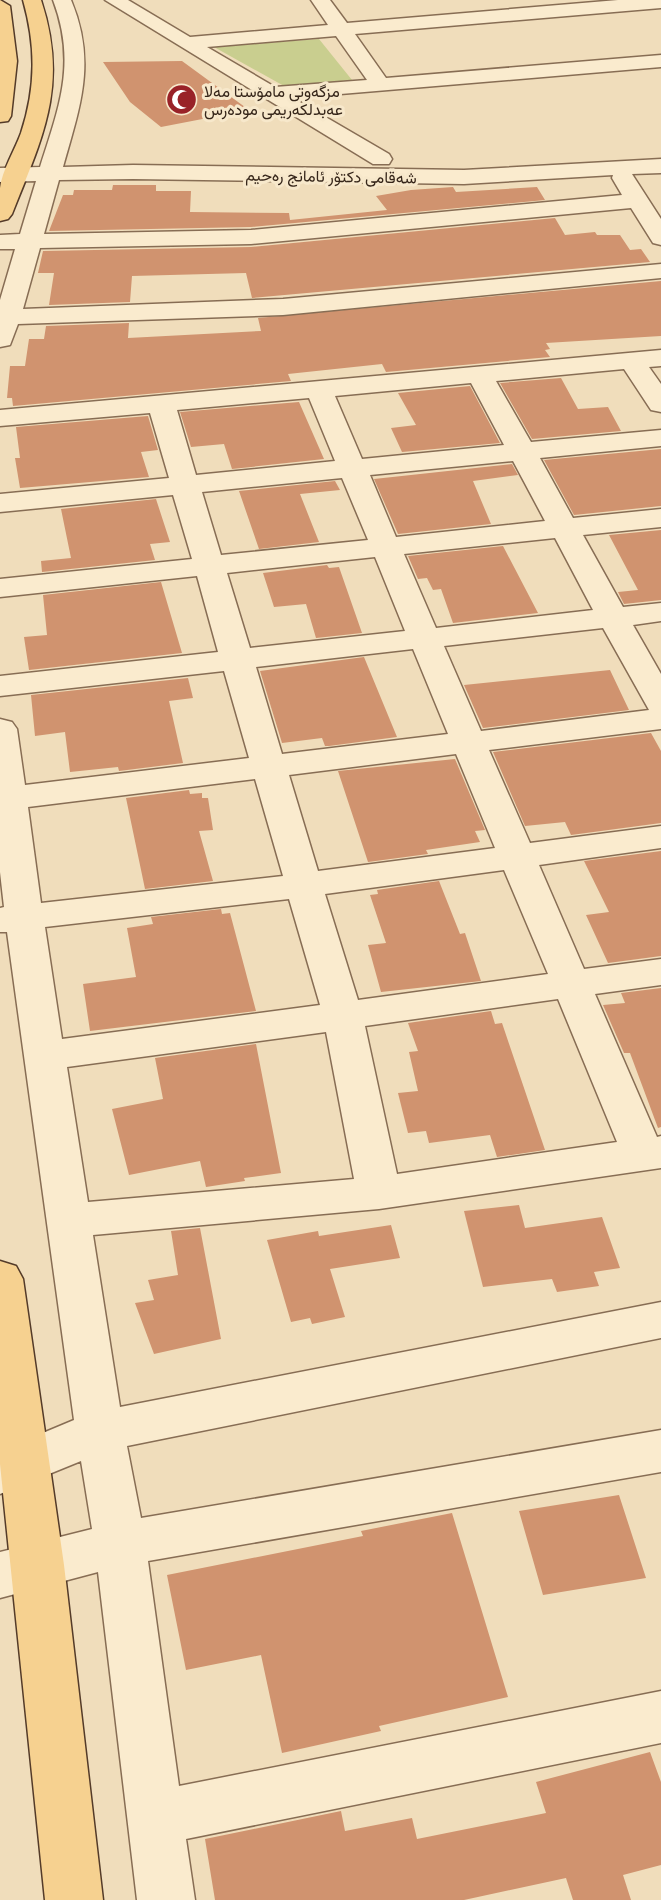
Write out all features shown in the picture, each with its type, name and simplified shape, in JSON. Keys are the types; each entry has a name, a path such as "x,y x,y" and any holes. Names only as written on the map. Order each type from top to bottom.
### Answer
{"main road":[{"path":"0,214 13,167 38,115 46,74 44,37 32,0"},
{"path":"0,6 8,55 0,116"},
{"path":"0,1279 19,1570 74,1900"}],"street":[{"path":"67,0 75,36 76,74 4,329 283,307 661,271"},
{"path":"114,0 381,159"},
{"path":"320,0 380,84"},
{"path":"475,0 506,34"},
{"path":"187,43 632,2 657,11"},
{"path":"522,52 538,70"},
{"path":"271,94 661,61"},
{"name":"شەقامی دکتۆر ئامانج رەحیم","path":"0,154 13,167 53,163 282,155 381,159 661,148"},
{"name":"شەقامی دکتۆر ئامانج رەحیم","path":"53,163 454,177 661,166"},
{"path":"617,168 661,239"},
{"path":"0,242 251,237 637,201"},
{"path":"0,418 661,358"},
{"path":"631,360 661,404"},
{"path":"480,376 661,704"},
{"path":"70,1220 379,1193 652,1154 570,983 318,390"},
{"path":"160,404 343,1016 379,1193"},
{"path":"0,503 661,438"},
{"path":"0,588 661,518"},
{"path":"0,686 661,612"},
{"path":"9,798 661,719"},
{"path":"0,729 9,798 12,917 45,1056 100,1431 120,1544 166,1900"},
{"path":"12,917 305,885 661,837"},
{"path":"45,1056 661,972"},
{"path":"11,1467 100,1431 661,1320"},
{"path":"19,1570 120,1544 661,1451"},
{"path":"154,1818 661,1717"}],"green space":[{"path":"319,39 352,80 284,86 214,47"}],"building":[{"name":"مزگەوتی مامۆستا مەلا عەبدلکەریمی مودەرس","path":"182,61 249,110 161,127 130,102 103,62"},
{"path":"113,185 156,185 156,191 191,191 190,212 289,213 290,220 387,210 376,196 411,190 453,187 456,192 537,187 545,200 251,227 49,231 63,195 73,195 74,190 112,190"},
{"path":"555,218 565,235 595,232 597,235 620,235 630,250 641,249 650,262 252,298 246,273 132,276 130,302 49,305 54,273 38,273 43,251 251,247"},
{"path":"661,281 661,336 546,343 550,349 545,350 550,357 386,372 382,364 288,374 291,381 13,406 12,398 7,398 10,366 25,366 29,339 44,339 46,326 129,323 128,338 261,331 258,318"},
{"path":"561,378 578,409 608,407 621,431 532,439 500,383"},
{"path":"470,386 500,443 402,452 391,428 416,425 398,393"},
{"path":"299,402 324,459 232,469 224,444 191,447 180,412"},
{"path":"148,416 158,450 141,452 149,477 20,488 15,458 20,458 16,427"},
{"path":"661,449 661,506 574,515 544,460"},
{"path":"512,464 518,475 473,481 491,524 398,534 374,479"},
{"path":"335,481 340,490 300,494 319,542 259,549 239,491"},
{"path":"156,499 170,542 150,544 155,560 42,572 41,561 71,558 61,509"},
{"path":"661,530 661,600 624,604 618,592 638,590 609,535"},
{"path":"503,546 538,613 453,623 441,589 433,590 427,578 418,579 408,556"},
{"path":"327,565 329,568 339,567 362,633 316,638 306,604 274,607 263,573"},
{"path":"161,582 182,653 29,670 24,637 47,635 43,595"},
{"path":"364,657 397,737 329,746 325,746 322,738 282,743 260,671"},
{"path":"610,670 629,710 483,728 464,685"},
{"path":"188,678 193,698 169,701 183,763 119,771 118,767 70,772 65,732 35,736 31,695"},
{"path":"651,733 661,751 661,823 571,835 565,822 525,826 493,752"},
{"path":"455,759 485,830 475,831 480,842 426,850 428,854 368,862 338,771"},
{"path":"189,790 190,794 202,793 202,798 208,798 213,830 199,831 213,881 145,889 126,798"},
{"path":"661,851 661,956 608,963 586,915 609,912 584,861"},
{"path":"439,881 460,934 465,933 481,981 381,992 368,945 386,943 370,895 378,894 377,890"},
{"path":"221,909 222,914 230,913 256,1011 90,1031 83,984 136,977 127,928 153,924 151,917"},
{"path":"661,988 661,1127 658,1128 630,1053 624,1053 603,1005 625,1003 621,993"},
{"path":"491,1011 495,1024 502,1023 545,1150 497,1157 490,1135 429,1143 426,1131 408,1133 398,1093 418,1091 409,1052 418,1051 408,1023"},
{"path":"256,1044 281,1173 206,1187 200,1161 129,1175 112,1109 163,1099 155,1058"},
{"path":"519,1205 525,1228 602,1217 620,1268 594,1272 599,1286 557,1292 552,1279 483,1287 464,1211"},
{"path":"391,1225 400,1258 330,1269 345,1317 312,1324 310,1318 291,1322 267,1240 318,1231 319,1236"},
{"path":"200,1228 221,1339 154,1354 135,1303 154,1300 148,1280 178,1275 171,1231"},
{"path":"619,1495 646,1578 543,1595 519,1511"},
{"path":"452,1513 508,1697 379,1726 381,1731 282,1753 261,1655 186,1670 167,1575 363,1536 361,1531"},
{"path":"650,1752 661,1782 661,1865 623,1875 631,1900 573,1900 566,1878 464,1900 215,1900 205,1839 341,1811 345,1831 412,1818 417,1839 546,1813 536,1782"}],"place":[{"name":"مزگەوتی مامۆستا مەلا عەبدلکەریمی مودەرس","path":"181,100"}]}
